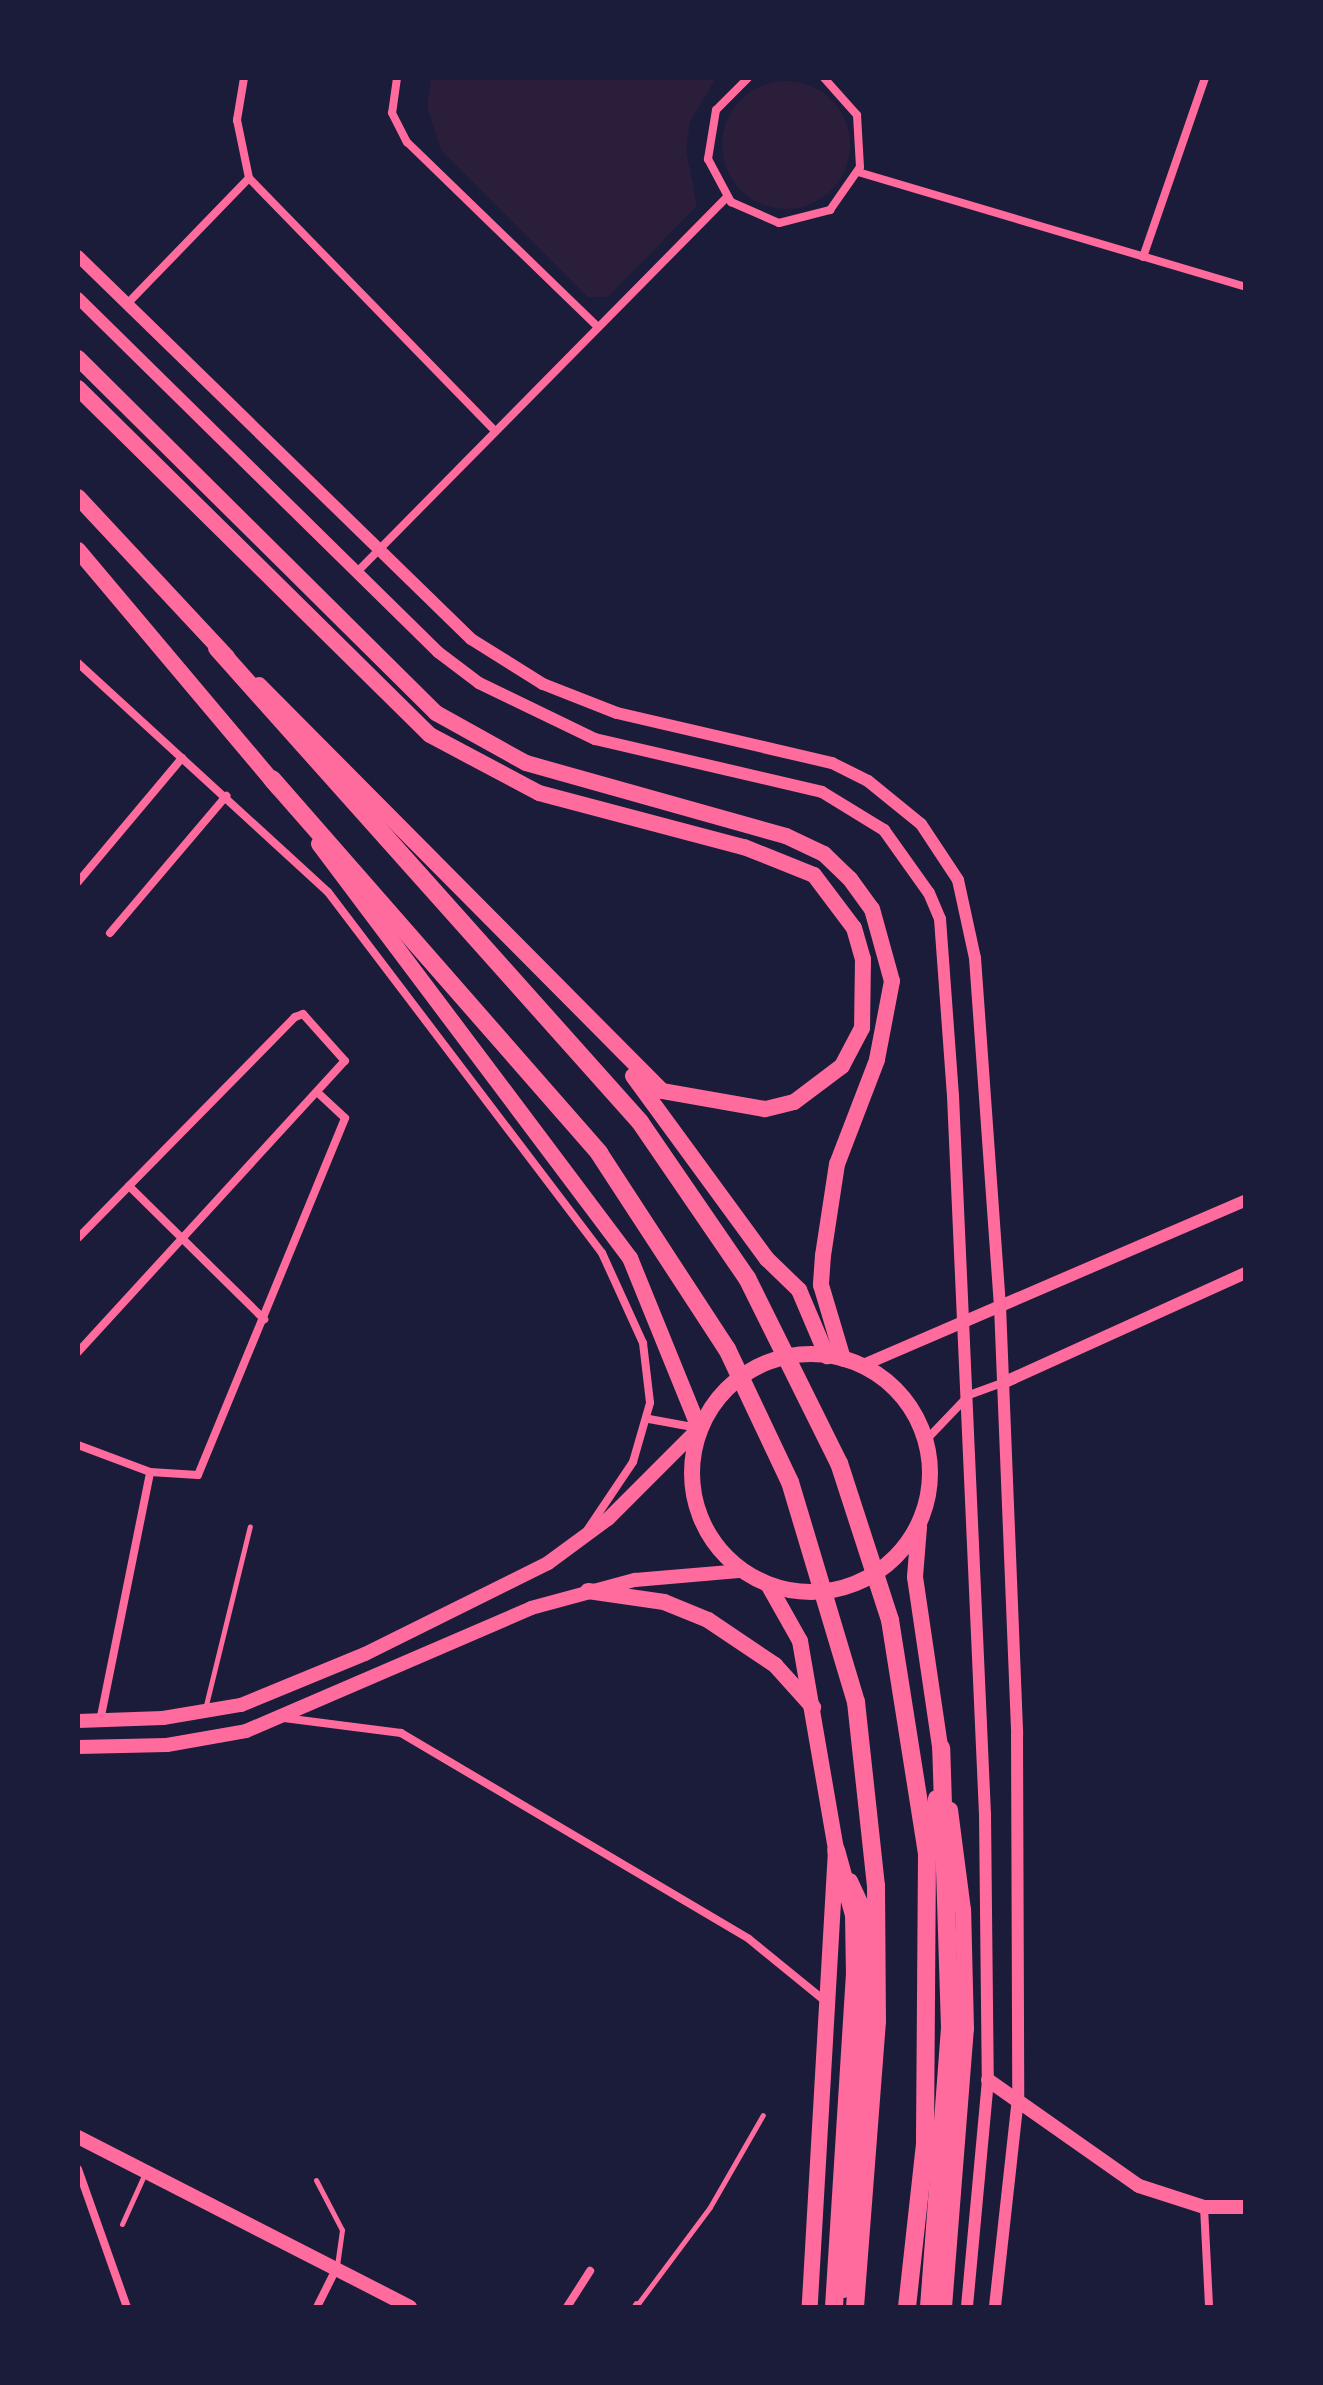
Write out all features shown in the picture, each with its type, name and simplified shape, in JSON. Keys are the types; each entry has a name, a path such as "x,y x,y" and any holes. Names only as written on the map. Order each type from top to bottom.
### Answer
{"highway":[{"path":"217,648 640,1122 727,1246 787,1350 839,1463 890,1620 927,1869 925,2144 907,2307"},
{"path":"272,779 599,1153 686,1279 755,1404 814,1549 856,1702 876,1885 877,1994 855,2307"},
{"path":"929,2307 950,2028 941,1748"},
{"path":"834,2307 852,2105 854,1915 836,1850"}],"main road":[{"path":"78,358 436,713 526,763 786,836 824,854 850,879 872,909 892,981 877,1060 837,1164 823,1255 821,1285 835,1357"},
{"path":"78,388 430,735 539,793 787,860 836,896 854,928 866,987 862,1028 842,1066 794,1102 765,1109 684,1098 639,1074 318,738 217,648 78,497"},
{"path":"78,550 272,779 630,1258 699,1428 690,1467 694,1507 711,1543 739,1571 769,1586 846,1589 901,1554 919,1527"},
{"path":"606,1039 767,1259 799,1290 835,1357"},
{"path":"78,1721 204,1714 328,1670 484,1598 582,1540 699,1428 743,1375 775,1359 835,1357 861,1366 903,1396 927,1439 930,1494 919,1527 915,1577 963,1910 966,2029 944,2307"},
{"path":"78,1747 205,1740 284,1718 339,1695 452,1639 588,1591 739,1571"},
{"path":"769,1586 800,1641 818,1714 836,1850 826,2002 826,2115 810,2307"},
{"path":"588,1591 664,1602 708,1620 775,1665 818,1714"},
{"path":"328,1670 339,1695"},
{"path":"914,2307 931,2142 931,1850 941,1748"},
{"path":"836,1850 863,1909 865,1942 861,2096 842,2307"},
{"path":"988,2080 1018,2098 1139,2186 1204,2207 1245,2207"},
{"path":"78,2137 147,2169 410,2307"}],"street":[{"path":"244,78 237,120 249,178 495,431"},
{"path":"397,78 392,113 407,142 598,327"},
{"path":"748,78 716,110 708,134 708,159 727,197 753,217 806,221 830,210 858,172 864,141 857,115 824,78"},
{"path":"1143,257 1205,78"},
{"path":"858,172 1245,286"},
{"path":"127,304 249,178"},
{"path":"357,572 727,197"},
{"path":"78,256 377,551 471,639 543,684 617,713 832,763 868,781 921,824 958,880 968,913 1005,1382 1018,2098 995,2307"},
{"path":"78,298 438,652 522,710 595,739 822,792 884,830 909,861 940,919 969,1395 988,2080 967,2307"},
{"path":"78,663 226,796 338,903 561,1189 627,1297 643,1343 649,1419 633,1462 582,1540"},
{"path":"78,882 182,758"},
{"path":"110,933 226,796"},
{"path":"78,1238 303,1014 345,1061 320,1095 180,1236 78,1352"},
{"path":"78,1445 150,1472 198,1475 345,1118 320,1095"},
{"path":"129,1186 264,1319"},
{"path":"861,1366 1245,1201"},
{"path":"927,1439 969,1395 1005,1382 1245,1273"},
{"path":"649,1419 699,1428"},
{"path":"100,1721 150,1472"},
{"path":"284,1718 401,1733 749,1939 826,2002"},
{"path":"78,2169 127,2307"},
{"path":"1204,2207 1209,2307"},
{"path":"317,2307 337,2267"},
{"path":"567,2307 590,2271"}],"lane":[{"path":"204,1714 250,1526"},
{"path":"636,2306 710,2207 763,2115"},
{"path":"122,2224 147,2169"},
{"path":"316,2180 342,2230 337,2267"}],"shaded area":[{"path":"431,78 716,78 690,122 686,150 697,206 608,297 588,297 441,150 427,107"},
{"path":"786,81 810,86 831,100 845,121 850,145 845,169 831,190 810,204 786,209 762,204 741,190 727,169 722,145 727,121 741,100 762,86"}]}
